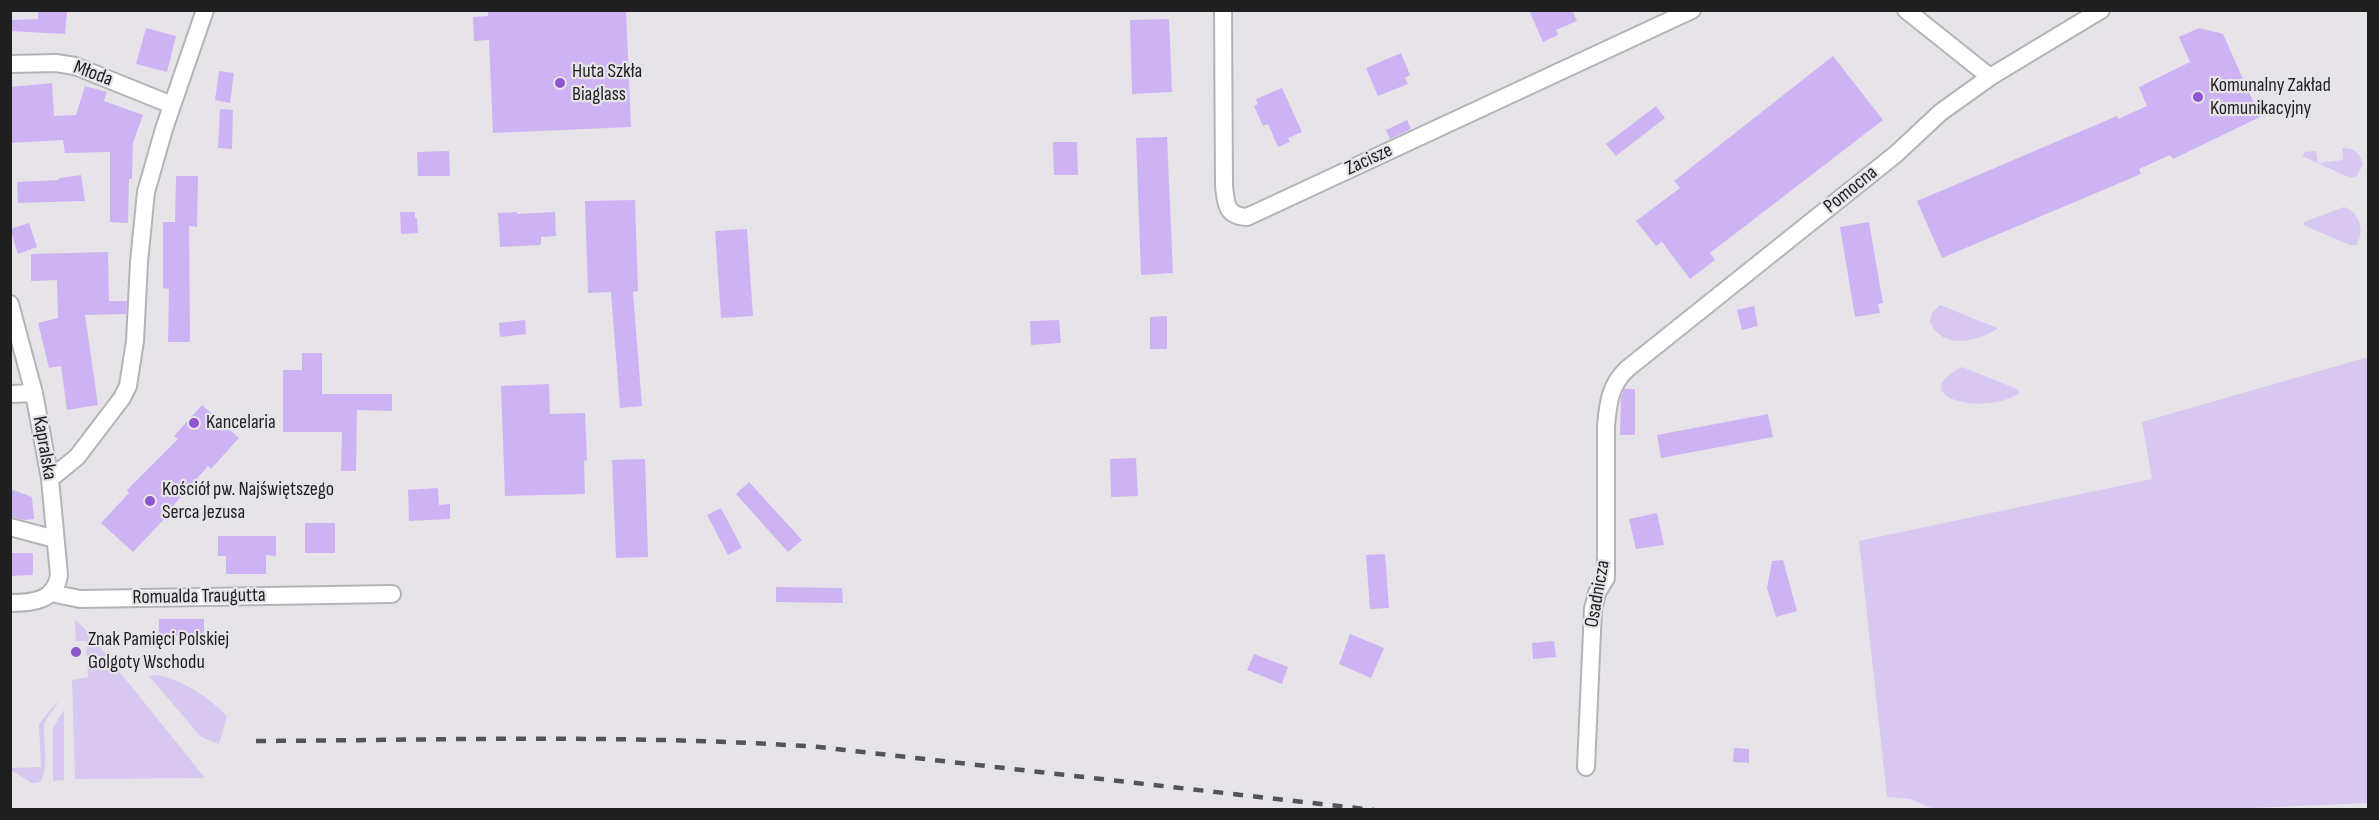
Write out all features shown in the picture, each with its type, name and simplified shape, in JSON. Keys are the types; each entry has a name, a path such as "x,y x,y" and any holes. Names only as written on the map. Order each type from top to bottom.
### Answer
{"street":[{"path":"50,479 77,457 122,398 128,386 135,341 139,262 146,192 172,105 205,10"},
{"name":"Zacisze","path":"1223,10 1225,193 1230,212 1235,216 1246,217 1692,10"},
{"path":"1906,10 1990,77"},
{"name":"Pomocna","path":"1613,386 1627,369 1896,154 1941,112 1990,77 2101,10"},
{"name":"Młoda","path":"10,64 56,63 75,66 172,105"},
{"name":"Kapralska","path":"10,304 34,393 50,479 59,575 51,593"},
{"name":"Osadnicza","path":"1586,767 1593,609 1597,593 1606,578 1606,426 1608,403 1613,386"},
{"path":"10,394 34,393"},
{"path":"10,527 55,539"},
{"name":"Romualda Traugutta","path":"10,603 39,601 51,593 80,599 392,594"}],"shaded area":[{"path":"2342,148 2353,150 2360,156 2363,164 2357,176 2351,178 2302,156 2305,152 2316,151 2318,163 2343,160"},
{"path":"2344,207 2354,213 2361,228 2356,245 2350,245 2303,225 2304,222"},
{"path":"1940,305 1997,329 1970,340 1950,340 1935,330 1930,321 1932,313"},
{"path":"2368,357 2368,803 2204,810 1936,810 1910,799 1887,797 1859,541 2152,479 2142,422"},
{"path":"1962,367 2017,389 2019,393 2004,400 1987,403 1970,403 1945,395 1941,387 1946,378"},
{"path":"75,620 86,630 205,778 75,779 72,680 88,677 86,641 76,641"},
{"path":"156,675 175,680 194,690 227,716 219,744 201,737 149,676"},
{"path":"58,701 44,726 45,769 43,776 40,782 32,783 11,768 41,767 39,724"},
{"path":"64,710 64,780 53,781 53,728"}],"building":[{"name":"Huta Szkła Biaglass","path":"488,10 626,10 631,127 493,133 489,40 474,41 473,17 488,16"},
{"path":"1529,10 1572,10 1577,21 1556,30 1558,35 1543,42"},
{"path":"38,11 67,12 65,34 10,31 10,20 38,19"},
{"path":"1169,19 1172,92 1132,94 1130,20"},
{"path":"146,28 176,36 167,72 136,64"},
{"path":"2199,28 2223,34 2260,117 2173,159 2170,155 2139,169 2141,174 1942,258 1917,201 2117,116 2118,119 2147,106 2139,87 2190,62 2179,37"},
{"path":"1401,53 1410,75 1405,78 1408,84 1378,96 1366,68"},
{"path":"1833,56 1883,120 1710,253 1715,260 1690,279 1662,242 1656,246 1636,221 1680,188 1674,181"},
{"path":"219,71 234,73 230,103 215,100"},
{"path":"52,83 54,116 76,115 85,86 107,92 104,101 143,115 133,143 128,223 110,222 110,152 65,153 63,140 10,143 10,87"},
{"path":"1282,88 1302,132 1288,138 1290,142 1278,147 1268,124 1263,126 1254,106 1258,104 1256,99"},
{"path":"1656,106 1665,118 1616,156 1606,144"},
{"path":"220,109 233,110 232,149 218,148"},
{"path":"1407,120 1411,129 1390,139 1386,130"},
{"path":"1167,137 1173,273 1141,275 1136,138"},
{"path":"1053,142 1077,142 1078,175 1054,175"},
{"path":"449,151 450,176 418,176 417,152"},
{"path":"81,175 85,201 18,203 17,182 59,180 59,178"},
{"path":"176,176 198,176 197,227 189,226 190,342 168,342 169,289 163,288 163,222 175,222"},
{"path":"635,200 638,291 633,292 642,406 620,408 611,292 588,293 585,201"},
{"path":"400,212 415,212 418,233 401,234"},
{"path":"517,212 517,214 555,212 556,236 541,237 541,245 500,247 498,213"},
{"path":"1869,222 1883,303 1878,304 1880,313 1855,317 1840,227"},
{"path":"29,223 37,247 18,254 10,229"},
{"path":"747,229 753,316 721,318 715,231"},
{"path":"108,252 109,301 127,301 126,314 85,315 98,405 67,410 61,366 49,368 38,323 58,318 57,280 31,281 31,254"},
{"path":"1754,306 1758,326 1742,330 1737,310"},
{"path":"1167,316 1167,349 1150,349 1150,317"},
{"path":"525,320 526,334 500,337 499,323"},
{"path":"1059,320 1061,343 1031,345 1030,321"},
{"path":"302,353 322,353 322,394 392,394 392,411 357,410 356,471 341,471 342,432 283,432 283,370 302,370"},
{"path":"549,384 550,414 585,413 587,460 584,461 585,494 505,496 501,386"},
{"path":"1624,389 1635,389 1635,435 1620,435 1621,397"},
{"name":"Kościół pw. Najświętszego Serca Jezusa","path":"202,405 239,438 211,469 208,466 168,512 170,513 133,552 101,523 129,493 127,490 178,439 174,436"},
{"path":"1768,414 1773,437 1661,458 1657,435"},
{"path":"1136,458 1138,496 1111,497 1110,459"},
{"path":"645,459 648,557 616,558 612,460"},
{"path":"749,482 802,540 788,552 736,494"},
{"path":"438,488 439,505 450,504 450,519 409,521 408,490"},
{"path":"10,489 32,497 34,519 25,520 12,517"},
{"path":"721,508 742,548 728,555 707,515"},
{"path":"1657,513 1664,545 1636,549 1629,519"},
{"path":"305,523 335,523 335,553 305,553"},
{"path":"218,536 276,536 276,556 266,555 266,574 226,574 226,556 218,556"},
{"path":"10,553 33,553 33,575 10,576"},
{"path":"1385,554 1389,608 1370,609 1366,555"},
{"path":"1783,560 1797,611 1776,617 1767,588 1772,561"},
{"path":"776,587 842,588 843,603 776,602"},
{"path":"159,619 204,619 204,636 159,636"},
{"path":"1350,634 1384,648 1371,678 1339,664"},
{"path":"1554,641 1556,657 1533,659 1532,643"},
{"path":"1254,654 1288,667 1282,684 1247,670"},
{"path":"1734,748 1749,749 1749,763 1733,762"}],"railway":[{"path":"256,741 608,739 819,747 1374,810"}],"place":[{"name":"Huta Szkła Biaglass","path":"560,83"},
{"name":"Komunalny Zakład Komunikacyjny","path":"2198,97"},
{"name":"Kancelaria","path":"194,423"},
{"name":"Kościół pw. Najświętszego Serca Jezusa","path":"150,501"},
{"name":"Znak Pamięci Polskiej Golgoty Wschodu","path":"76,652"}]}
